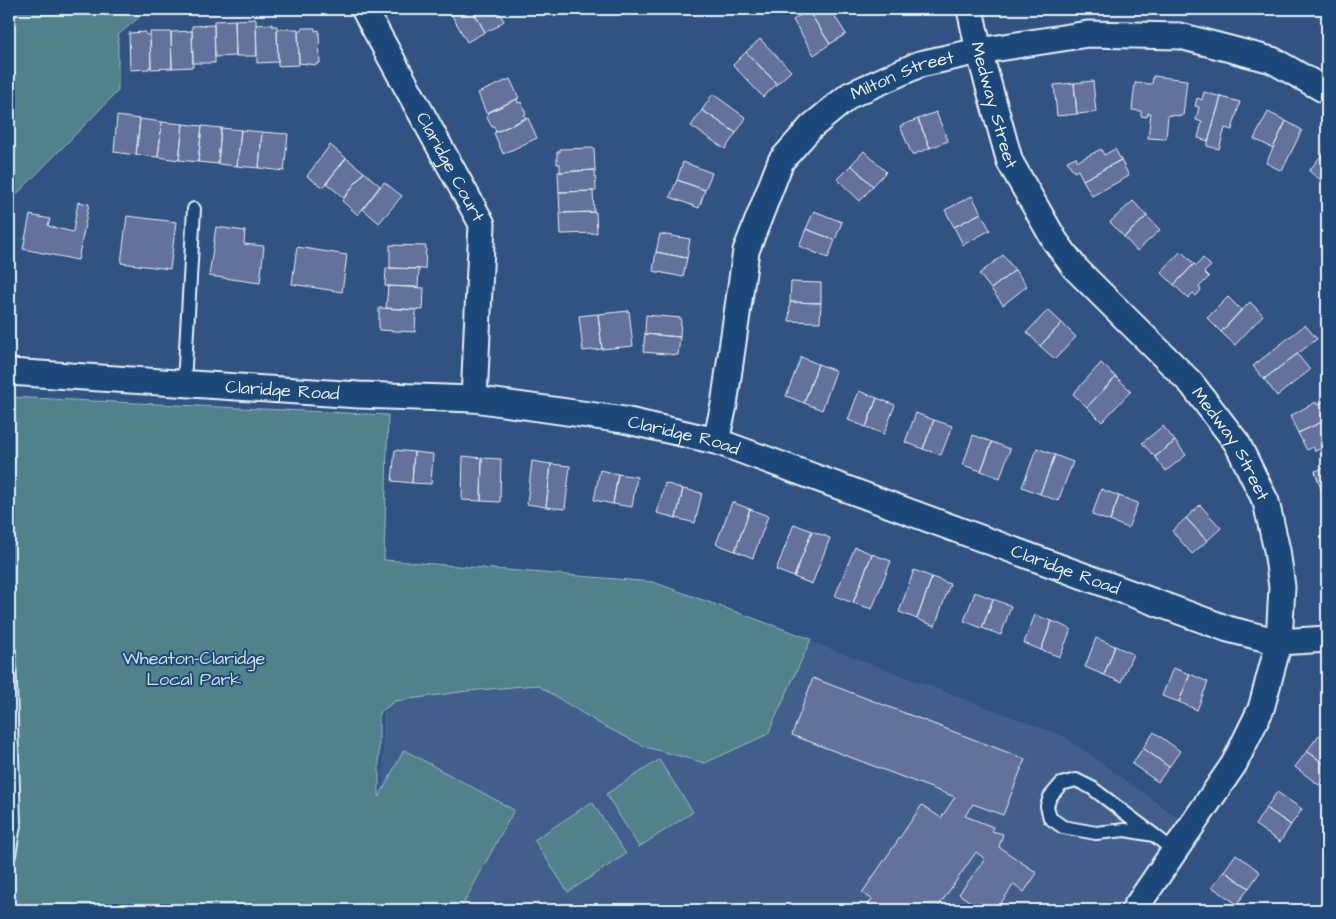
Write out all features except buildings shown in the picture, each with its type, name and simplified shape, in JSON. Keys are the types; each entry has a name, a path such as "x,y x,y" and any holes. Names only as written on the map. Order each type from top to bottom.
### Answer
{"street":[{"name":"Claridge Court","path":"364,9 482,224 474,400"},
{"name":"Medway Street","path":"970,9 979,52 1010,162 1055,241 1075,268 1191,383 1238,443 1266,502 1277,550 1282,587 1279,642 1261,709 1234,764 1134,910"},
{"name":"Milton Street","path":"716,441 724,405 746,251 781,161 811,127 850,95 920,64 1088,34 1180,36 1272,60 1327,91"},
{"name":"Claridge Road","path":"9,372 359,395 474,400 624,420 716,441 1228,629 1279,642 1327,639"}],"lane":[{"path":"184,383 194,209"},
{"path":"9,652 14,825 9,855"},
{"path":"1154,835 1125,830 1096,833 1063,827 1050,818 1047,806 1050,797 1061,784 1076,780 1092,788 1154,835 1174,852"}],"shaded area":[{"path":"384,560 653,582 1065,737 1178,818 1174,851 1132,910 382,910"}],"green space":[{"path":"9,9 166,9 143,14 118,35 118,91 9,202"},
{"name":"Wheaton-Claridge Local Park","path":"9,397 388,415 384,560 653,582 811,639 768,734 705,763 646,747 600,724 537,685 467,691 395,701 379,713 379,797 404,750 514,810 460,910 9,910"},
{"path":"659,760 693,812 639,847 606,794"},
{"path":"592,802 626,854 568,892 534,840"}]}
